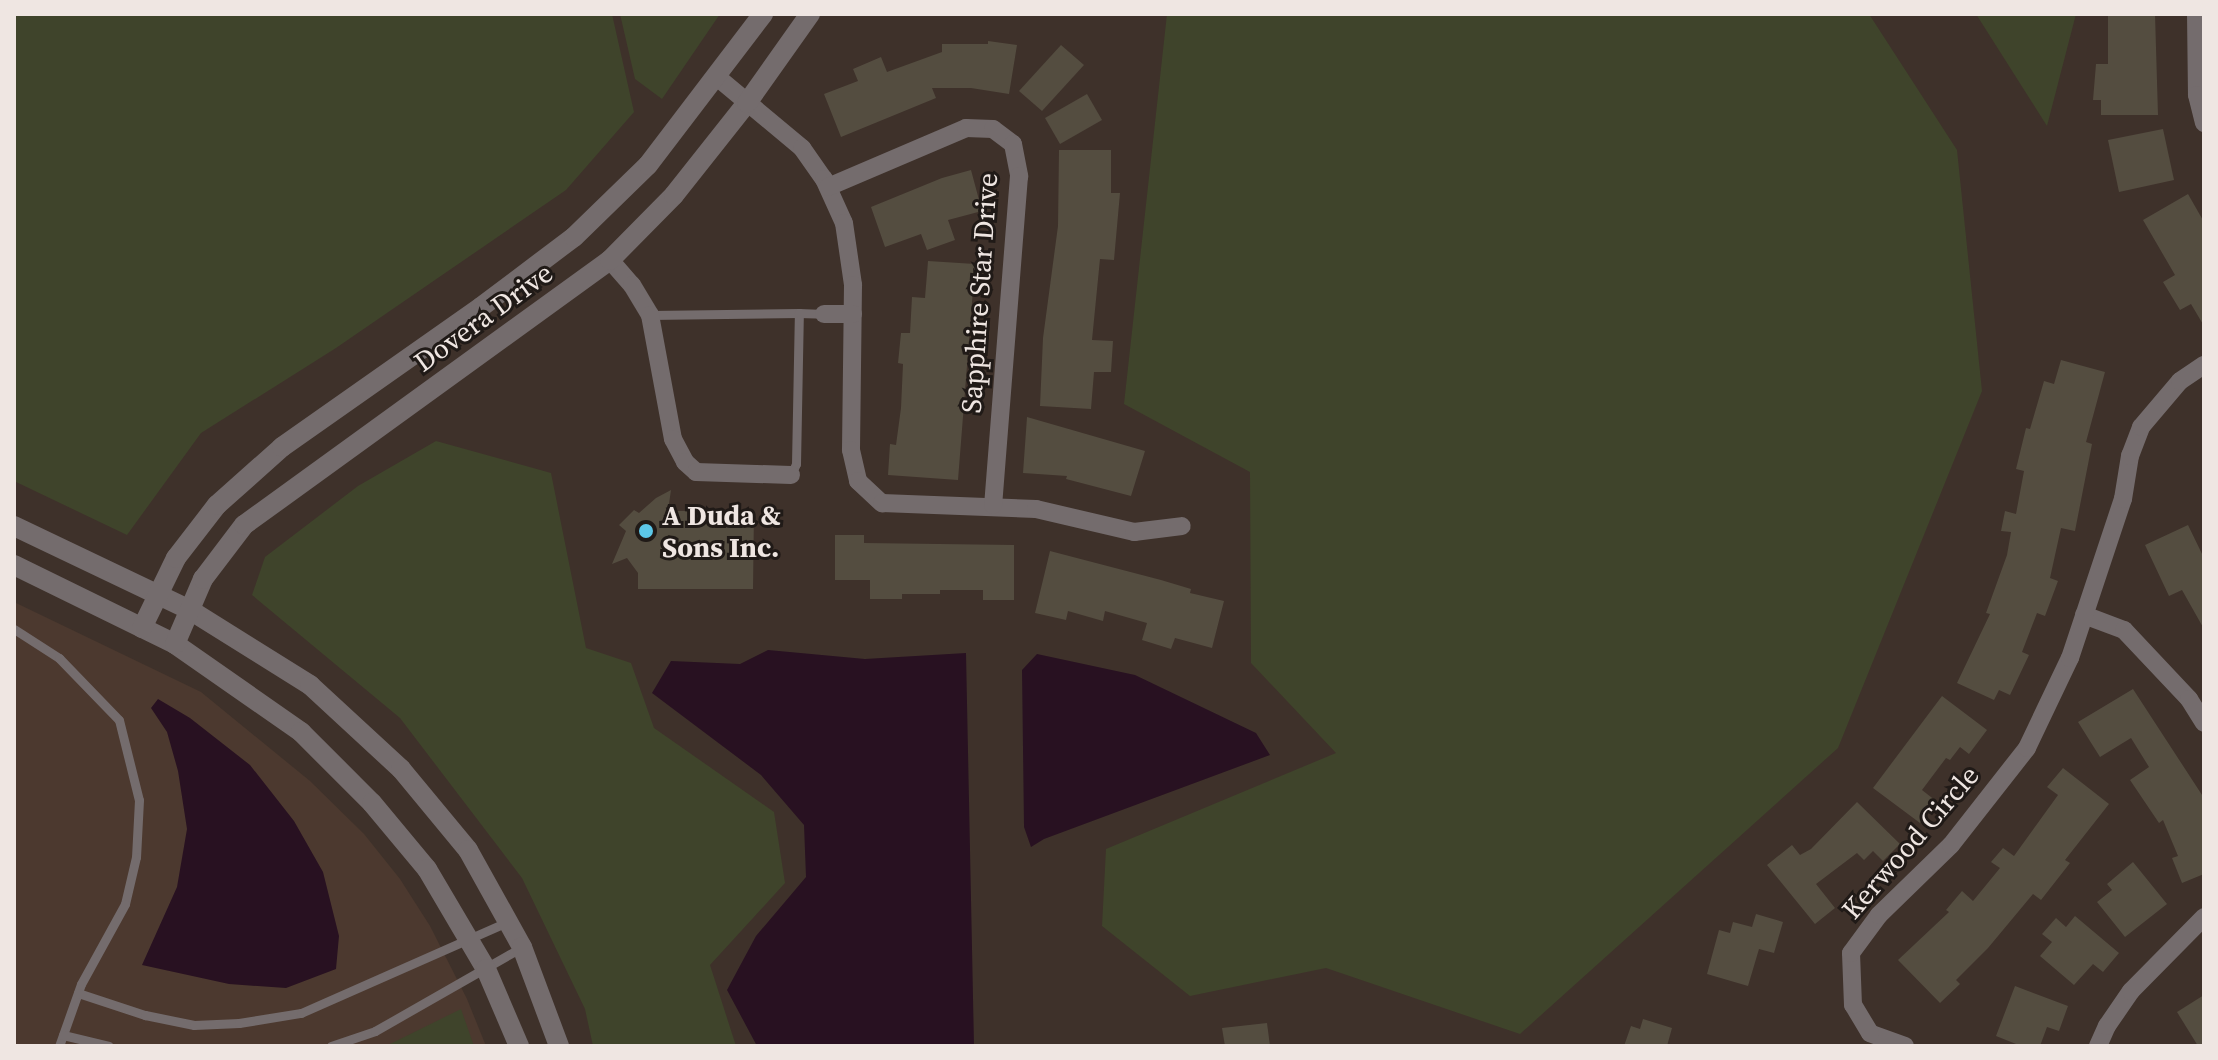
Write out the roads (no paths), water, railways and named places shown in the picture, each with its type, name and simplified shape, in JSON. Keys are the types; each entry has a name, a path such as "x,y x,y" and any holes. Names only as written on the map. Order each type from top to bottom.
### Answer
{"street":[{"name":"Dovera Drive","path":"142,628 176,558 217,505 282,447 398,367 574,237 648,165 763,14"},
{"name":"Dovera Drive","path":"175,644 203,579 244,525 610,260 674,195 747,103 810,14"},
{"path":"2196,14 2197,95 2204,123"},
{"path":"717,77 802,148 828,187 844,223 853,285 851,450 858,481 882,503 1036,509 1134,532 1182,526"},
{"name":"Sapphire Star Drive","path":"828,187 966,128 993,129 1013,144 1019,176 993,505"},
{"path":"610,260 632,285 650,315 673,439 685,462 696,472 704,473 791,475"},
{"path":"824,314 853,314"},
{"name":"Kerwood Circle","path":"1905,1046 1870,1033 1853,1005 1851,953 1879,915 1951,845 2027,748 2070,658 2123,499 2130,456 2141,427 2180,381 2204,365"},
{"path":"14,526 190,610 310,685 401,769 468,850 522,947 559,1046"},
{"path":"14,565 175,644 301,732 372,803 427,869 486,969 519,1046"},
{"path":"2084,615 2124,630 2189,699 2204,723"},
{"path":"2098,1046 2107,1026 2131,991 2204,917"}],"lane":[{"path":"791,475 796,464 799,313"},
{"path":"650,315 824,314"},
{"path":"14,629 59,658 119,720 137,787 136,857 125,904 78,993 59,1046"},
{"path":"78,993 145,1015 194,1025 239,1023 301,1013 507,922"},
{"path":"331,1046 375,1031 522,947"},
{"path":"63,1035 109,1046"}],"place":[{"name":"A Duda & Sons Inc.","path":"646,531"}]}
